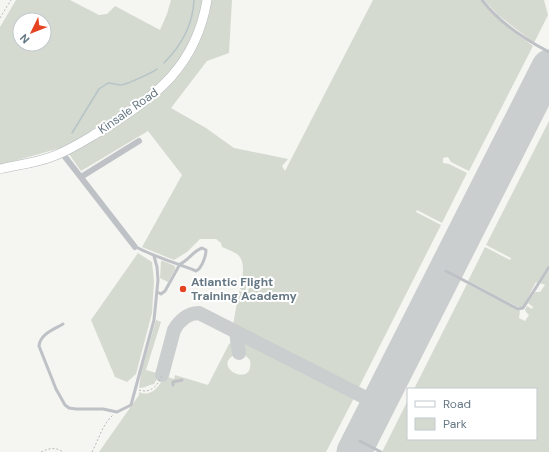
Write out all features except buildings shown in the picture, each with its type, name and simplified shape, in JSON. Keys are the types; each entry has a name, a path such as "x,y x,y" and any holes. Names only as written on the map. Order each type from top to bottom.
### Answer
{"main road":[{"name":"Kinsale Road","path":"0,169 50,158 62,153 114,123 154,94 178,70 192,48 202,22 207,0"}],"street":[{"path":"80,177 139,140"},
{"path":"62,153 135,247"}],"lane":[{"path":"482,0 514,31 549,52"},
{"path":"135,247 154,256 180,264 198,270 206,250 199,248 180,264 165,292 161,294 157,292"},
{"path":"63,324 42,337 39,346 56,389 65,405 68,408 103,409 117,412 130,405 154,320 157,292 157,267 154,256"},
{"path":"446,272 518,309 523,308 549,267"},
{"path":"173,385 173,382 182,379 181,384"},
{"path":"360,441 381,452"}],"path":[{"path":"0,18 11,0"},
{"path":"135,388 144,392 150,391 156,386 162,375"},
{"path":"92,452 101,431 108,420 117,412"},
{"path":"41,452 54,448 63,452"}],"green space":[{"path":"16,0 70,0 99,15 107,14 115,6 160,30 171,0 232,0 229,53 207,61 171,108 206,128 234,148 288,159 282,166 285,171 373,0 480,0 504,24 533,46 469,171 451,162 448,157 443,158 443,163 449,164 467,173 442,223 417,210 416,212 441,225 358,389 233,325 239,291 244,293 242,299 245,300 250,285 247,284 245,291 240,289 243,271 242,261 237,254 222,247 221,243 216,239 200,239 187,252 174,260 142,247 182,175 148,131 81,171 64,147 0,165 0,27"},
{"path":"484,0 544,0 548,15 534,43 498,15"},
{"path":"549,121 549,265 537,283 536,282 523,307 518,307 468,281 485,247 510,260 511,258 486,245"},
{"path":"138,253 152,262 154,281 152,313 136,374 127,382 115,377 91,320"},
{"path":"161,261 175,266 175,269 168,282 160,278"},
{"path":"549,270 549,452 382,452 407,402 407,440 537,440 537,388 415,388 467,284 520,311 519,318 525,321 529,315 525,310 527,306 532,309 533,307 528,303 535,292 540,292 545,285 540,283"},
{"path":"156,320 161,322 146,370 160,374 154,384 139,388 141,373"},
{"path":"235,340 236,354 229,359 228,365 230,370 235,373 241,375 246,374 250,369 250,360 242,353 240,340 243,340 354,398 326,452 99,452 139,395 139,392 151,392 160,384 164,376 174,379 175,375 208,385 229,344"}],"waterway":[{"path":"164,63 181,42 189,26 194,0"},
{"path":"72,133 99,89 108,83 119,85 133,81 157,69"}],"taxiway":[{"path":"162,375 174,330 184,318 191,314 199,313 366,398 377,398 384,393"},
{"path":"236,332 239,353"},
{"path":"366,398 370,404 372,417"}],"runway":[{"path":"354,452 549,67"}],"place":[{"name":"Atlantic Flight Training Academy","path":"183,289"}]}
